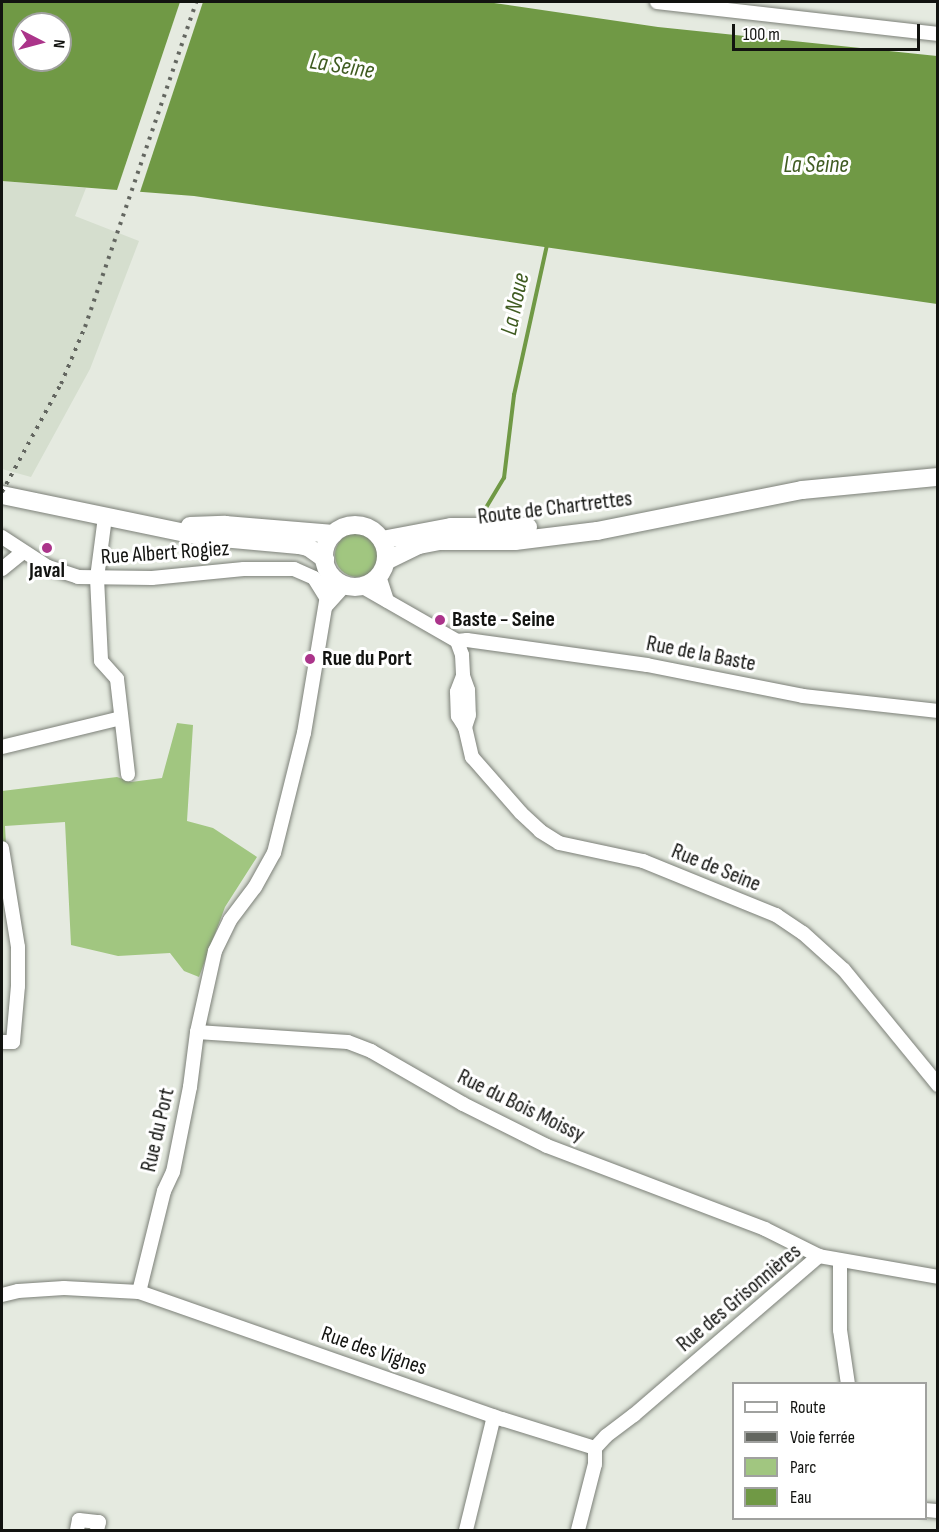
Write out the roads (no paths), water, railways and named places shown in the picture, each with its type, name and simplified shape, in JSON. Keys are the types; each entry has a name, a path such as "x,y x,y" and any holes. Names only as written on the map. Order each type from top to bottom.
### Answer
{"main road":[{"name":"Route de Chartrettes","path":"382,569 419,545 440,541 515,540 597,531 697,510 827,487 938,477"},
{"path":"2,495 105,517 167,529 225,539 300,545 315,550 326,563 331,575 353,586 382,569 386,547 382,540 368,528 359,526 350,526 334,534 225,525 167,529"},
{"name":"Route de Chartrettes","path":"382,540 451,527 507,529 697,510"},
{"path":"326,563 325,549 334,534"}],"street":[{"path":"657,2 938,34"},
{"path":"105,517 98,562 101,661 117,679 128,774"},
{"name":"Rue Albert Rogiez","path":"2,537 48,567 68,574 98,579 152,578 278,568 306,572 314,578 326,604"},
{"path":"2,569 23,552"},
{"name":"Rue du Port","path":"139,1292 164,1191 173,1172 190,1087 197,1032 215,951 230,920 255,887 274,853 304,733 329,582 326,563"},
{"path":"382,569 387,602"},
{"path":"326,604 337,591 353,586 457,641"},
{"name":"Rue de la Baste","path":"457,641 467,640 647,665 803,696 938,711"},
{"name":"Rue de Seine","path":"457,641 462,656 463,676 457,692 458,717 465,727 468,748 478,766 521,813 554,840 643,861 776,915 803,933 850,977 938,1085"},
{"path":"2,747 121,718"},
{"path":"2,848 4,883 18,947 18,986 13,1042 2,1042"},
{"name":"Rue du Bois Moissy","path":"197,1032 348,1042 371,1051 463,1104 547,1146 765,1229 819,1256"},
{"name":"Rue des Grisonnières","path":"595,1448 606,1436 634,1415 819,1256 938,1277"},
{"path":"840,1261 840,1330 848,1382"},
{"path":"2,1295 18,1291 64,1288 139,1292"},
{"name":"Rue des Vignes","path":"139,1292 494,1416 595,1448"},
{"path":"466,1530 494,1416"},
{"path":"578,1530 595,1464 595,1448"},
{"path":"77,1530 79,1520 99,1522 96,1530"}],"water":[{"name":"La Seine","path":"2,2 487,2 658,27 937,56 937,304 194,196 2,181"}],"waterway":[{"name":"La Noue","path":"484,511 504,478 514,395 547,245"}],"railway":[{"path":"2,492 61,384 85,327 196,2"}],"place":[{"name":"Javal","path":"47,548"},
{"name":"Baste - Seine","path":"440,620"},
{"name":"Rue du Port","path":"310,659"}]}
